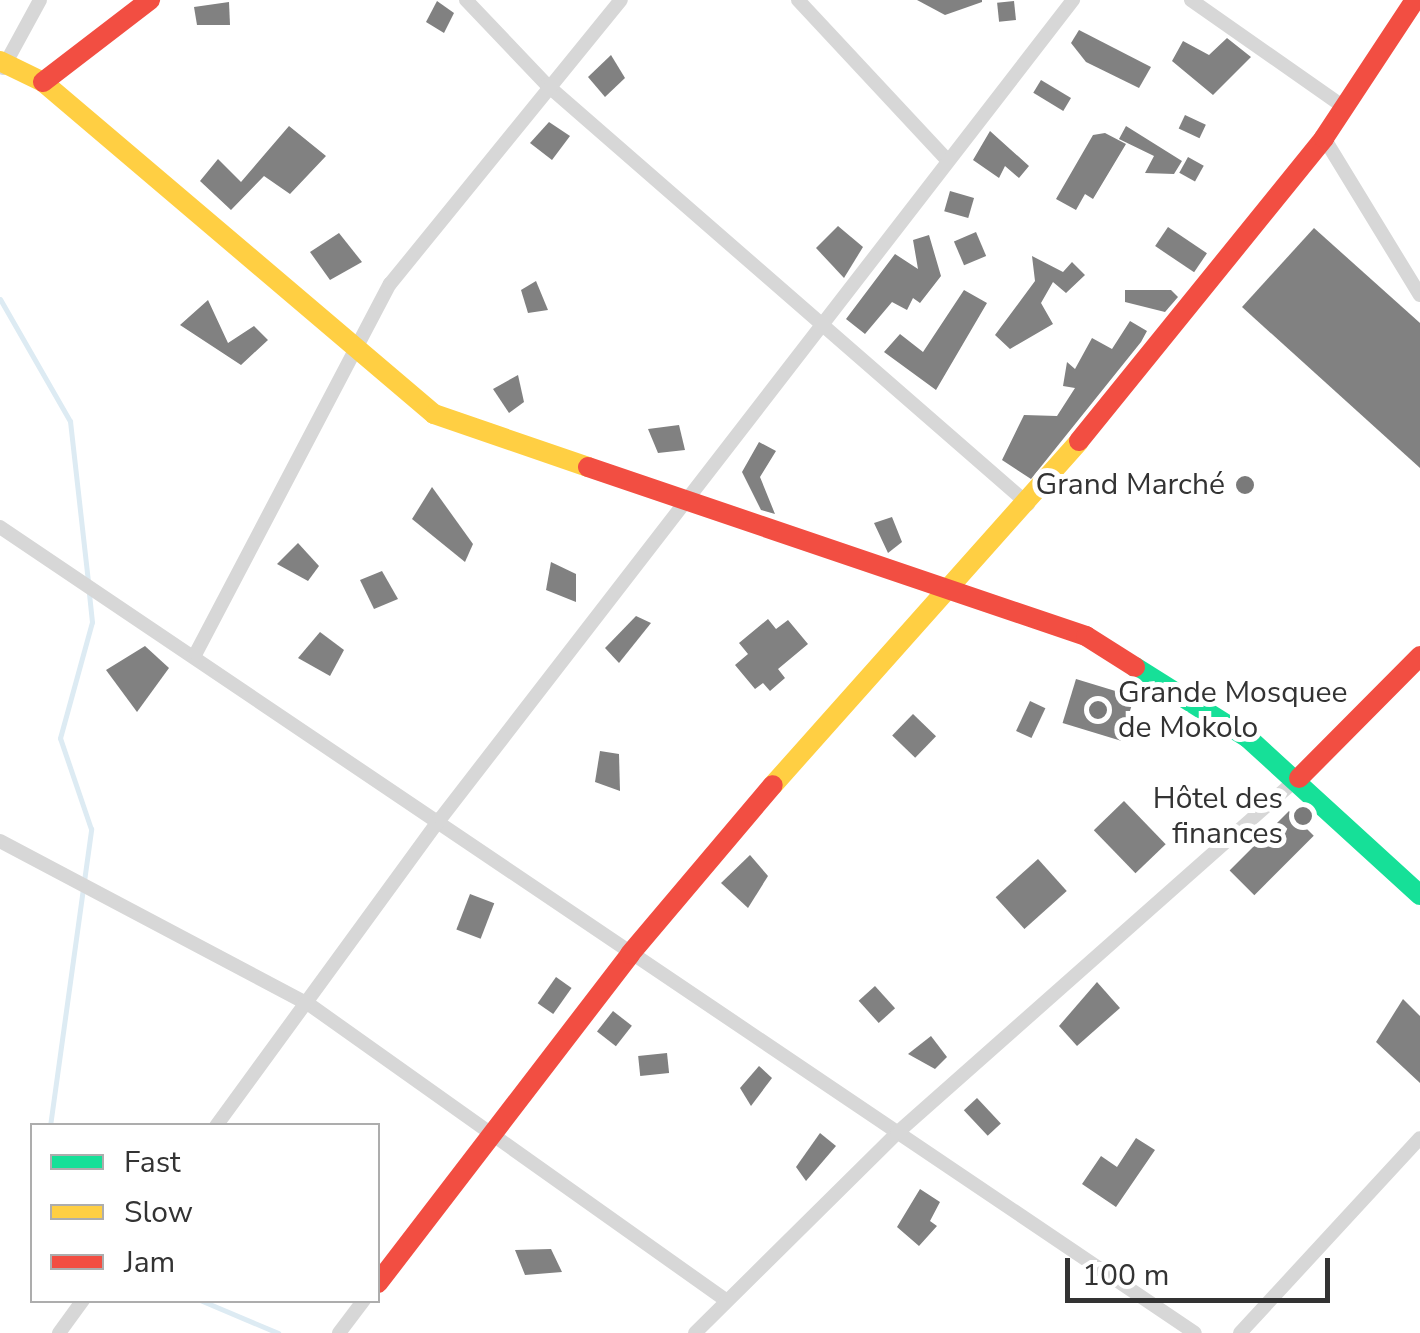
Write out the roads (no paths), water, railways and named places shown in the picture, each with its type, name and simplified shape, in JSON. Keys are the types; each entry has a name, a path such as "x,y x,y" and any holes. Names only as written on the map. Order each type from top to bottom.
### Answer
{"street":[{"path":"40,0 2,66 43,82 352,350 434,414 683,502 1086,636 1188,695 1299,778 1420,896"},
{"path":"43,82 150,0"},
{"path":"466,0 547,85 1028,504"},
{"path":"196,654 314,438 352,350 425,236 620,0"},
{"path":"798,0 948,161"},
{"path":"218,1123 310,1004 441,818 1073,0"},
{"path":"1191,0 1344,107"},
{"path":"380,1280 630,954 943,586 1028,504 1324,138 1415,0"},
{"path":"1324,138 1420,296"},
{"path":"0,527 441,818 630,954 1195,1333"},
{"path":"695,1333 898,1133 1299,778 1420,656"},
{"path":"3,848 68,877 310,1004 493,1130 727,1301"},
{"path":"1240,1333 1420,1138"},
{"path":"59,1333 80,1303"},
{"path":"340,1333 362,1303"}],"waterway":[{"path":"0,299 70,421 88,581"},
{"path":"50,1123 91,829 60,738 92,622 89,592"},
{"path":"207,1303 278,1333"}],"place":[{"name":"Grand Marché","path":"1245,485"},
{"name":"Grande Mosquee de Mokolo","path":"1098,710"},
{"name":"Hôtel des finances","path":"1303,816"}]}
